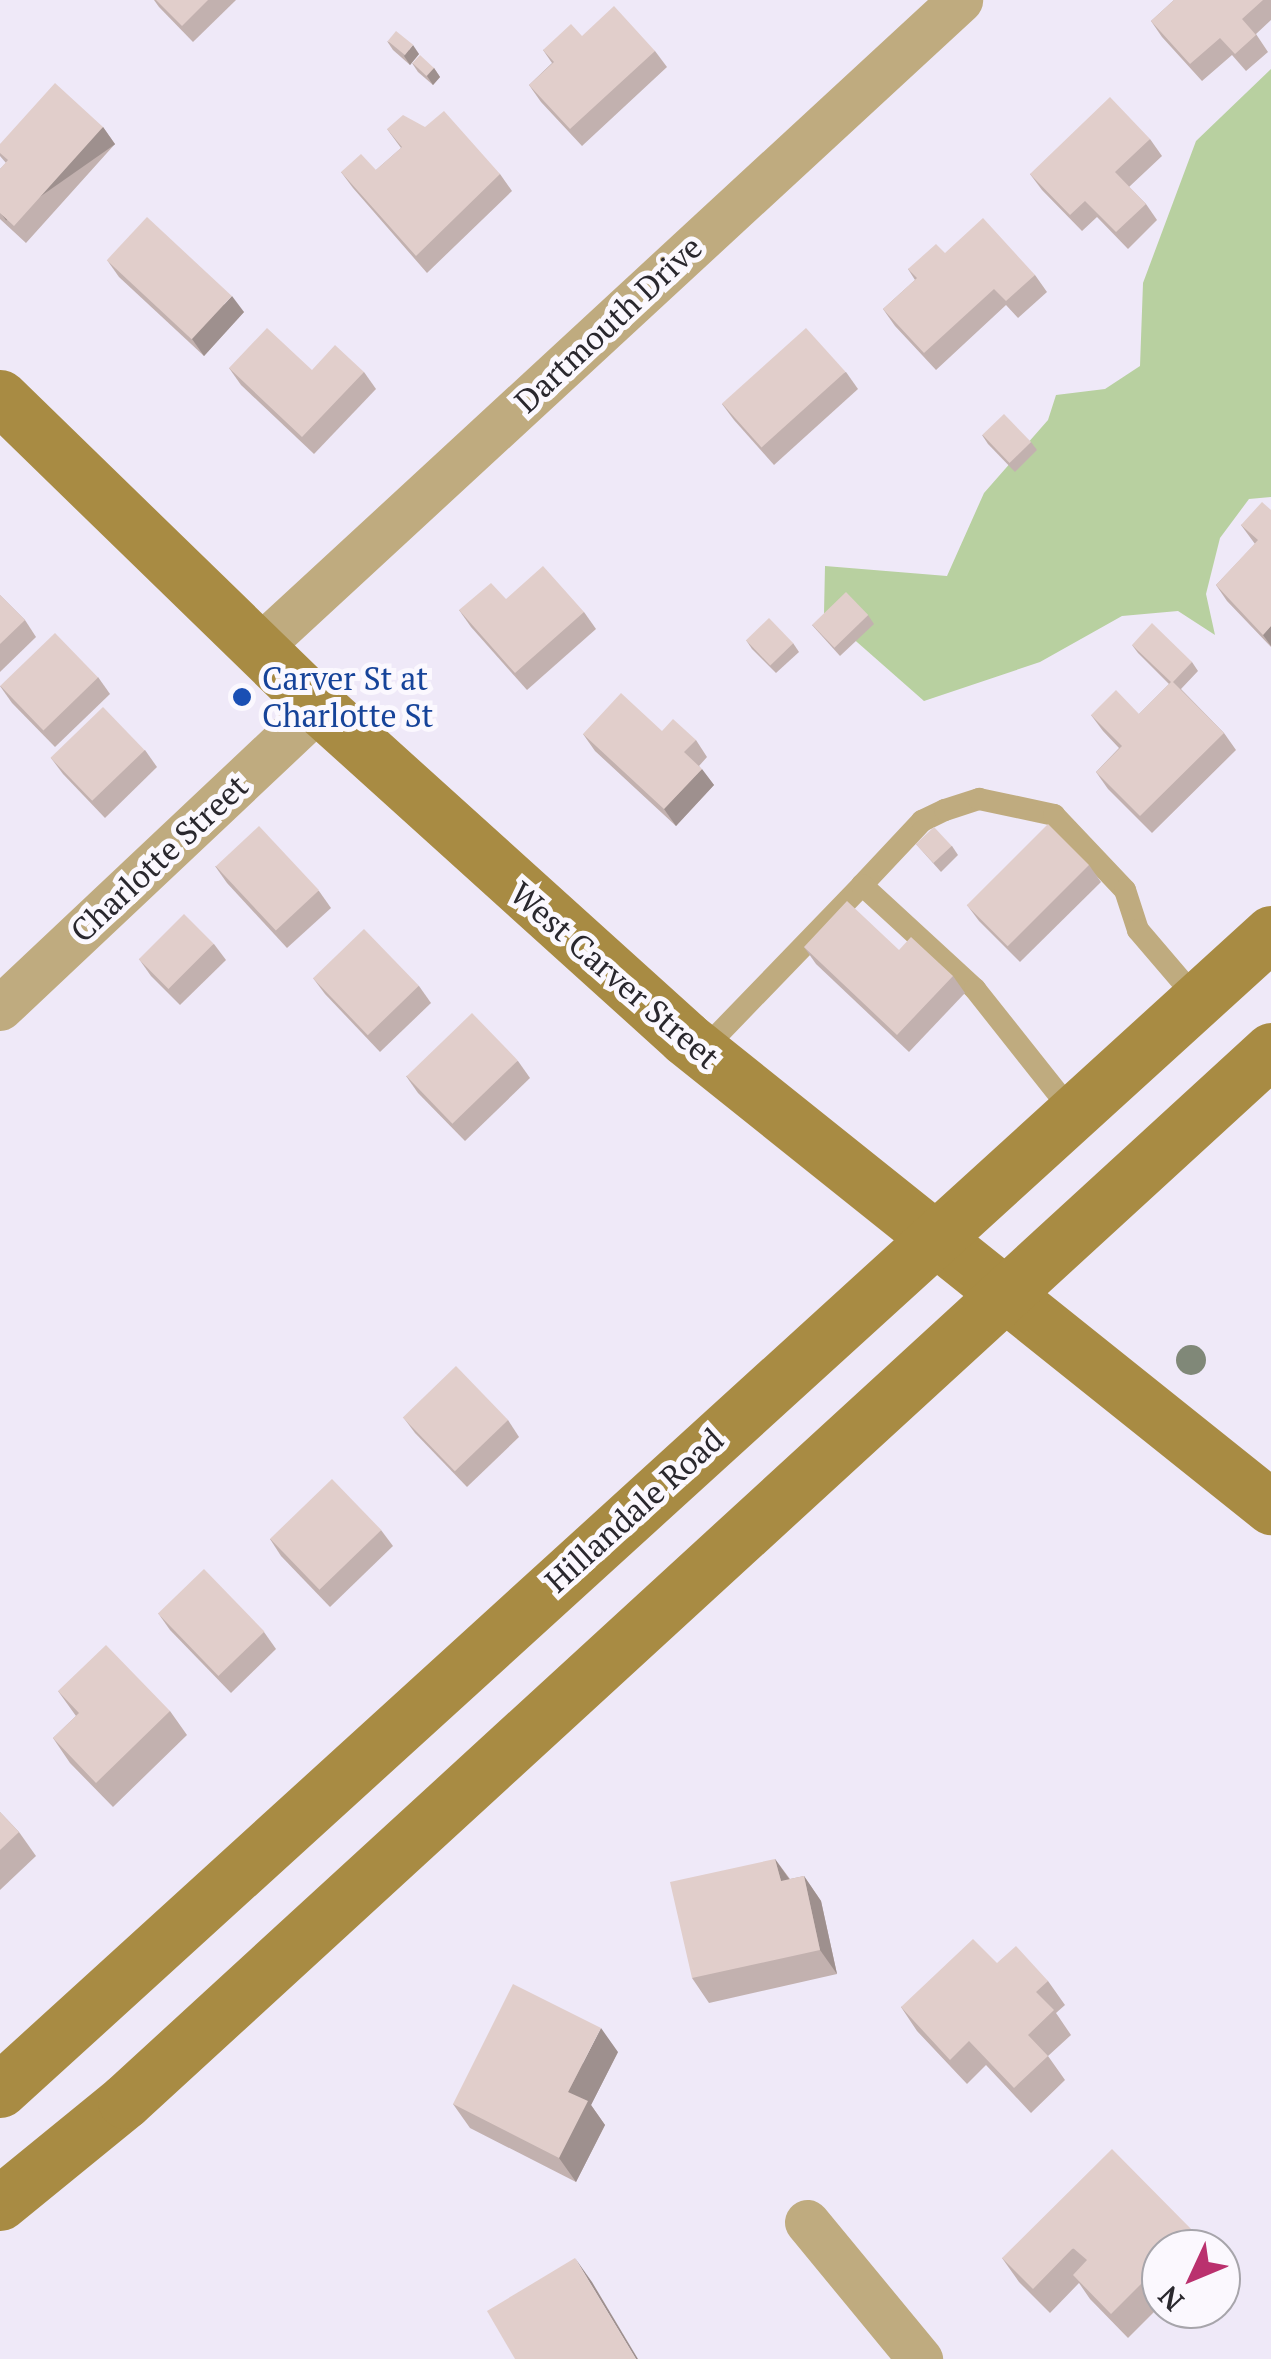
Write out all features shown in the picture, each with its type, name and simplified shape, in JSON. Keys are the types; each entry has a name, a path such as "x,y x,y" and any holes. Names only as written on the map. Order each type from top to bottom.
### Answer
{"street":[{"name":"Dartmouth Drive","path":"257,649 960,0"},
{"name":"West Carver Street","path":"0,397 319,708 701,1052 928,1240 1006,1294 1271,1507"},
{"name":"Charlotte Street","path":"0,1008 319,708"},
{"name":"Hillandale Road","path":"0,2090 928,1240 1271,933"},
{"path":"0,2204 125,2101 1271,1050"},
{"path":"807,2222 920,2359"}],"lane":[{"path":"701,1052 922,821 979,799 1054,815 1124,890 1138,930 1197,999"},
{"path":"862,885 975,989 1071,1110"}],"green space":[{"path":"1271,69 1271,497 1249,499 1220,538 1206,594 1215,635 1178,611 1122,616 1040,662 924,701 824,613 825,566 947,576 984,493 1048,420 1056,395 1105,389 1140,366 1143,283 1196,141"}],"building":[{"path":"156,0 208,0 182,26"},
{"path":"1174,0 1263,0 1242,19 1256,35 1235,54 1220,38 1190,64 1151,21"},
{"path":"614,6 655,51 570,129 529,85 554,62 543,50 571,24 582,36"},
{"path":"396,31 413,45 405,55 388,41"},
{"path":"420,55 434,68 426,76 412,63"},
{"path":"55,83 103,127 14,226 0,213 0,169 8,160 0,153 0,144"},
{"path":"1110,97 1150,139 1115,172 1146,204 1116,232 1085,201 1070,215 1030,174"},
{"path":"444,111 500,174 416,256 341,172 361,154 376,170 402,147 387,129 403,115 425,127"},
{"path":"147,217 232,296 192,339 107,260"},
{"path":"983,218 1035,275 1006,301 994,289 924,353 883,309 917,278 908,269 936,244 945,253"},
{"path":"267,328 312,370 335,345 364,372 302,437 229,368"},
{"path":"806,328 845,372 762,447 722,404"},
{"path":"1004,414 1031,442 1010,463 982,435"},
{"path":"1262,502 1271,510 1271,626 1263,635 1216,585 1258,540 1241,525"},
{"path":"543,566 584,612 515,673 459,610 491,583 506,599"},
{"path":"846,592 868,615 834,648 812,625"},
{"path":"0,595 25,620 0,644"},
{"path":"769,618 793,643 770,665 746,640"},
{"path":"1152,623 1192,662 1173,682 1132,645"},
{"path":"55,633 98,678 43,730 0,686"},
{"path":"1172,681 1224,733 1140,816 1096,772 1122,746 1091,715 1116,690 1139,714"},
{"path":"621,693 662,731 673,719 696,740 684,752 702,769 664,809 583,734"},
{"path":"103,707 145,750 92,801 50,758"},
{"path":"1048,824 1089,865 1008,946 967,905"},
{"path":"259,826 319,890 276,931 216,866"},
{"path":"934,827 952,846 933,863 916,844"},
{"path":"847,901 899,950 911,937 953,976 897,1035 804,947"},
{"path":"184,914 214,944 168,989 139,959"},
{"path":"364,929 419,986 368,1035 313,978"},
{"path":"472,1013 518,1060 452,1124 407,1076"},
{"path":"456,1366 508,1420 455,1471 403,1417"},
{"path":"332,1479 381,1530 319,1590 270,1539"},
{"path":"204,1569 264,1632 218,1676 158,1613"},
{"path":"106,1645 170,1711 96,1783 53,1738 79,1713 58,1691"},
{"path":"0,1812 19,1832 0,1850"},
{"path":"775,1859 781,1881 804,1876 820,1950 692,1978 670,1882"},
{"path":"973,1939 997,1963 1016,1946 1048,1981 1036,1992 1054,2010 1028,2035 1048,2056 1014,2088 969,2041 950,2060 901,2007"},
{"path":"513,1984 601,2028 568,2092 588,2101 559,2158 453,2104"},
{"path":"1112,2149 1191,2229 1141,2229 1141,2284 1111,2314 1073,2275 1087,2260 1073,2248 1033,2289 1002,2258"},
{"path":"575,2258 636,2359 515,2359 487,2311"}],"place":[{"name":"Carver St at Charlotte St","path":"242,697"}]}
